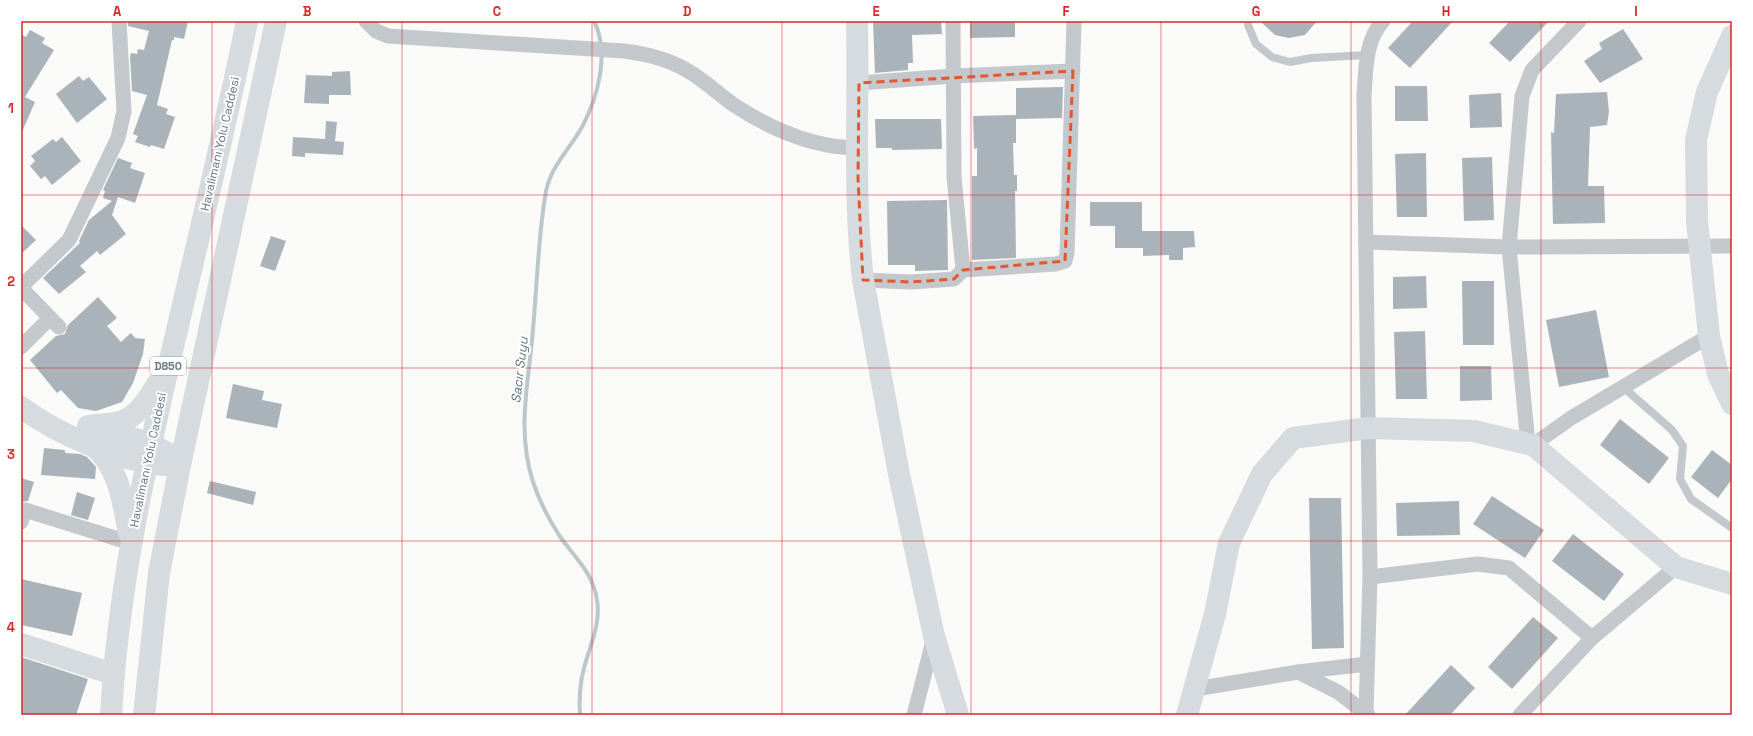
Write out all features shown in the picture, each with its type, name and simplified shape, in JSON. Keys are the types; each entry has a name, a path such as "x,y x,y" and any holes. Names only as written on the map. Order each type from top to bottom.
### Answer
{"main road":[{"name":"Havalimanı Yolu Caddesi","path":"111,715 125,578 148,453 227,120 247,21"},
{"name":"D850","path":"144,715 159,573 180,463 276,21"},
{"path":"857,21 859,83 858,148 860,254 863,280 899,474 934,636 958,715"},
{"path":"1732,36 1707,92 1696,140 1697,221 1709,336 1718,374 1732,404"},
{"path":"91,436 136,413 145,404 168,369"},
{"path":"21,407 91,436 148,453 167,452 180,463"},
{"path":"1187,715 1215,614 1229,543 1262,474 1293,438 1369,428 1474,431 1531,444 1676,566 1732,584"},
{"path":"91,436 115,473 131,543"},
{"path":"21,644 114,674"}],"street":[{"path":"21,348 55,322 21,288 69,240 118,138 124,111 119,21"},
{"path":"366,21 376,30 388,36 624,52 654,56 681,67 750,115 799,139 826,146 858,148"},
{"path":"953,21 954,177 963,270"},
{"path":"863,280 911,282 954,279 963,270 1056,264 1064,261 1067,253 1074,21"},
{"path":"1367,714 1370,577 1364,95 1367,55 1376,28 1383,21"},
{"path":"1579,21 1532,70 1522,96 1509,247 1531,444 1571,418 1709,336"},
{"path":"859,83 953,76 1073,71"},
{"path":"1366,242 1509,247 1732,246"},
{"path":"22,513 131,543"},
{"path":"1370,577 1478,564 1509,568 1592,638"},
{"path":"1520,715 1592,638 1676,566"},
{"path":"914,715 934,636"},
{"path":"1195,689 1298,672 1367,664"},
{"path":"1298,672 1338,692 1367,714"}],"lane":[{"path":"1248,26 1256,44 1272,57 1290,62 1311,58 1367,55"},
{"path":"1623,387 1672,430 1683,446 1680,480 1691,499 1732,528"}],"highlighted area":[{"path":"1073,71 1065,261 963,270 954,279 911,282 863,280 858,178 859,83"}],"building":[{"path":"128,21 188,21 184,39 174,37 174,40 172,40 157,105 168,109 166,114 175,117 164,149 151,145 150,147 135,142 138,136 133,134 147,95 132,91 130,58 131,53 137,54 138,49 144,50 149,31 128,26"},
{"path":"873,21 941,21 942,34 912,35 913,63 908,63 908,70 875,73"},
{"path":"970,21 1015,21 1015,37 970,38"},
{"path":"1260,21 1317,21 1305,35 1289,38 1275,35"},
{"path":"1413,21 1453,21 1410,68 1388,48"},
{"path":"1510,21 1549,21 1510,62 1489,43"},
{"path":"1623,29 1643,59 1600,83 1584,61 1602,49 1599,43"},
{"path":"30,30 45,38 42,43 54,50 25,97 35,102 21,134 21,34 26,37"},
{"path":"350,71 351,95 329,95 329,104 304,103 306,75 332,76 332,72"},
{"path":"79,76 83,81 89,77 107,99 77,123 56,94"},
{"path":"1395,86 1427,86 1428,121 1395,121"},
{"path":"1063,87 1062,118 1016,119 1016,88"},
{"path":"1607,92 1609,112 1607,125 1590,127 1588,186 1604,186 1605,223 1553,224 1551,132 1554,133 1556,94"},
{"path":"1501,93 1502,127 1470,128 1469,95"},
{"path":"1016,115 1016,143 1013,143 1014,175 1017,175 1017,191 1015,191 1016,258 972,260 972,176 977,176 977,148 974,149 973,116"},
{"path":"875,119 941,119 942,149 892,150 892,148 876,148"},
{"path":"326,121 337,122 335,141 344,142 343,155 305,153 305,157 292,156 293,137 325,139"},
{"path":"62,137 81,161 52,185 45,176 41,179 30,166 35,161 31,156 53,139 56,142"},
{"path":"1426,153 1427,217 1397,217 1395,154"},
{"path":"1492,157 1494,220 1464,221 1462,158"},
{"path":"118,158 132,163 130,168 145,173 135,203 118,197 112,215 126,234 100,255 97,251 80,266 86,272 59,294 43,278 80,243 79,241 89,220 112,201 103,198 105,191 103,190"},
{"path":"947,200 948,270 915,271 915,265 888,265 887,201"},
{"path":"1090,202 1142,202 1142,231 1194,231 1195,247 1183,248 1183,260 1169,260 1169,255 1143,256 1143,248 1115,248 1115,226 1090,226"},
{"path":"21,225 36,240 21,254"},
{"path":"271,236 286,241 275,271 260,266"},
{"path":"1426,276 1427,308 1393,309 1393,277"},
{"path":"1462,281 1494,281 1494,345 1463,345"},
{"path":"98,297 117,318 107,326 121,342 131,333 135,338 145,339 143,354 133,383 122,402 96,411 78,408 61,390 57,393 30,360 56,336 65,334 68,325"},
{"path":"1596,310 1609,377 1559,387 1546,320"},
{"path":"1425,331 1427,399 1396,399 1394,332"},
{"path":"1460,366 1491,366 1492,400 1460,401"},
{"path":"233,384 264,391 262,400 282,404 277,428 226,418"},
{"path":"1620,419 1669,458 1649,484 1600,445"},
{"path":"44,448 65,450 65,453 80,454 87,457 96,467 95,479 41,475"},
{"path":"1712,450 1732,465 1732,479 1718,498 1691,477"},
{"path":"21,478 34,482 28,501 21,502"},
{"path":"210,481 256,492 253,505 207,493"},
{"path":"77,492 95,498 88,520 71,515"},
{"path":"1492,496 1544,530 1525,558 1473,524"},
{"path":"1309,498 1341,498 1344,648 1312,649"},
{"path":"1459,501 1460,535 1397,536 1396,503"},
{"path":"1573,534 1624,574 1604,601 1552,561"},
{"path":"21,579 82,593 72,636 21,625"},
{"path":"1533,617 1558,638 1512,689 1488,667"},
{"path":"21,657 88,679 76,715 21,715"},
{"path":"1451,665 1475,688 1450,715 1405,715"}],"waterway":[{"name":"Sacır Suyu","path":"580,715 580,697 584,668 598,618 597,600 595,590 587,573 559,535 538,495 528,462 524,424 539,246 545,197 550,177 582,127 597,89 600,75 601,47 599,34 594,21"}]}
